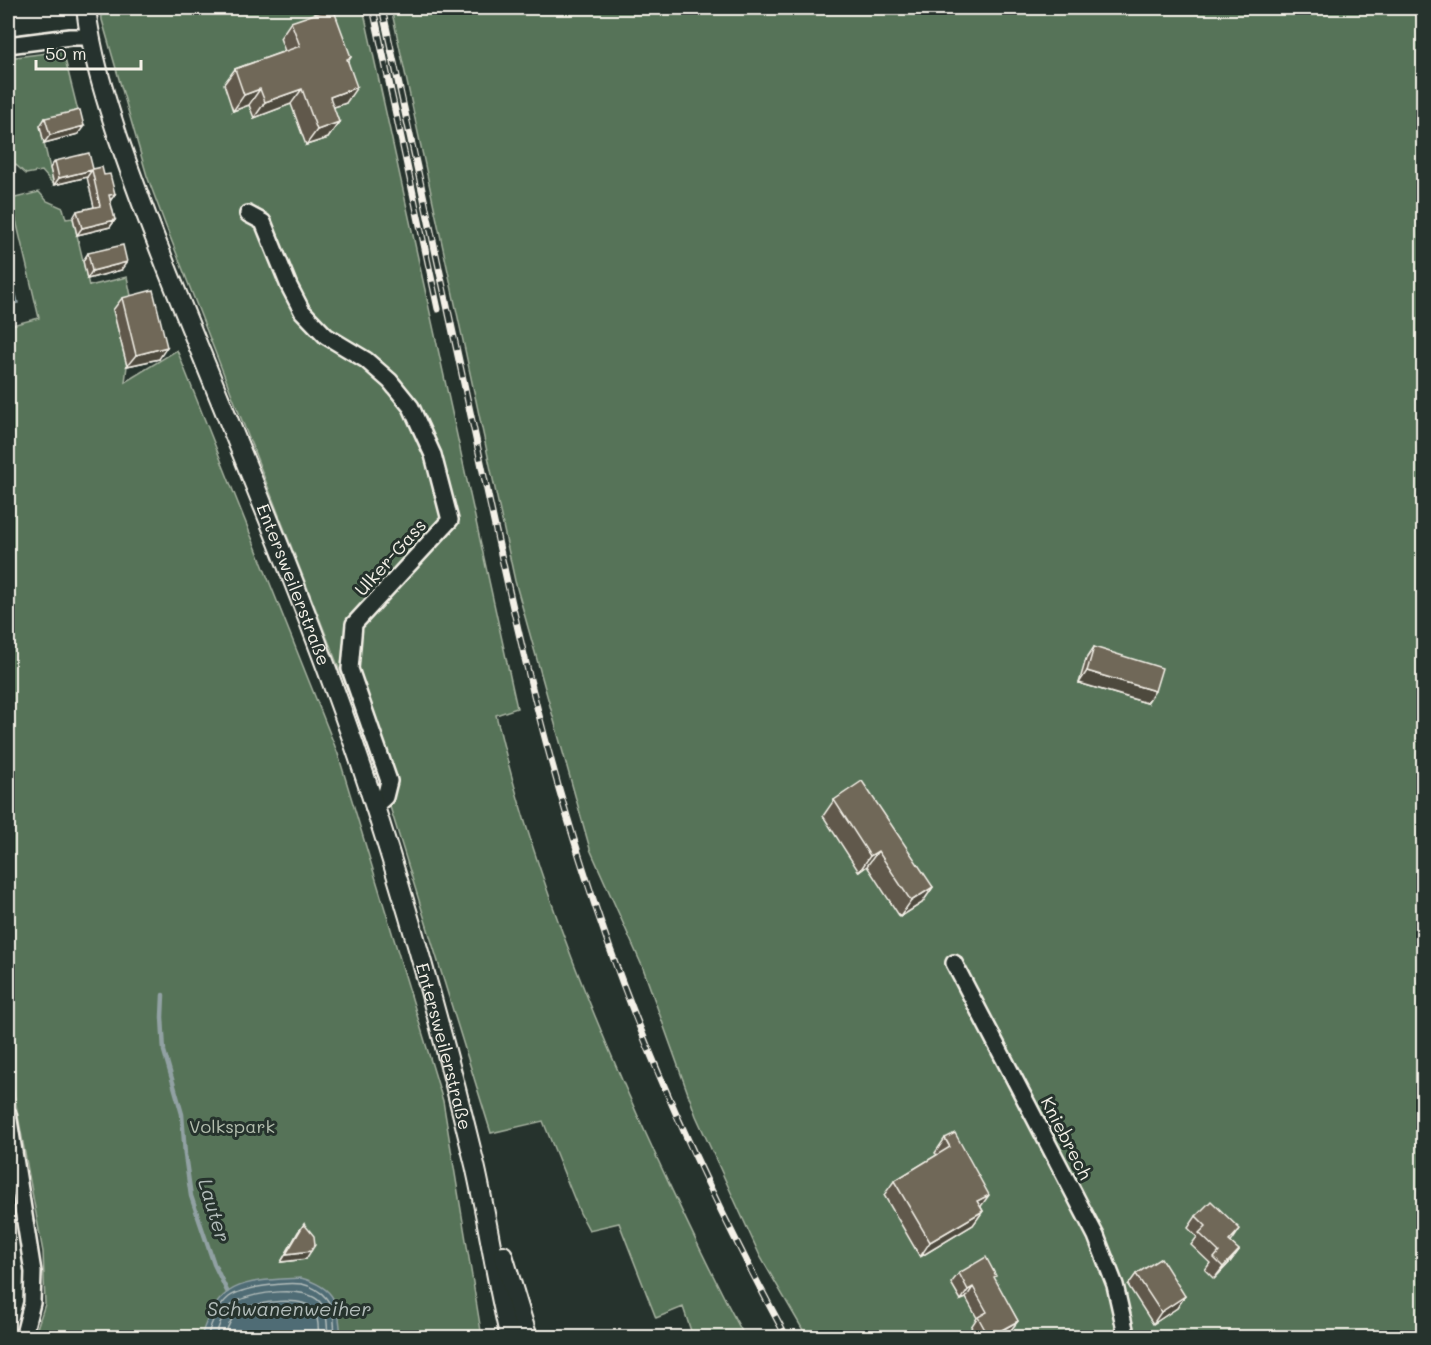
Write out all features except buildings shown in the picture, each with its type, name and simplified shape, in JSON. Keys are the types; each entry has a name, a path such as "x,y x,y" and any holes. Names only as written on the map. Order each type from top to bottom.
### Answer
{"main road":[{"name":"Entersweilerstraße","path":"86,8 89,37 104,94 150,226 269,520 343,713 420,951 476,1170 528,1338"},
{"name":"Entersweilerstraße","path":"476,1170 510,1338"}],"street":[{"path":"8,45 70,37 89,37"},
{"name":"Ulker-Gass","path":"248,214 262,222 302,311 327,336 366,360 390,381 411,407 433,455 450,520 354,624 350,669 389,781 385,797 374,807"},
{"name":"Kniebrech","path":"954,963 1096,1236 1115,1286 1127,1338"},
{"path":"8,1114 33,1272 32,1303 23,1338"}],"green space":[{"path":"101,8 363,8 517,708 496,715 527,829 565,940 609,1050 689,1226 745,1337 693,1337 683,1307 656,1318 619,1223 589,1230 543,1121 491,1133 378,768 147,176 102,20"},
{"path":"391,8 1423,8 1423,1337 807,1337 760,1256 696,1116 643,968 590,849 515,581"},
{"path":"63,51 79,115 40,126 54,185 42,171 26,174 8,158 8,58"},
{"name":"Volkspark","path":"39,192 47,201 63,208 66,219 73,218 89,286 127,277 133,305 113,310 127,366 125,382 177,350 338,754 443,1101 482,1337 34,1337 45,1304 43,1252 8,1061 8,326 39,318 11,199"}],"water":[{"path":"8,261 18,303 8,305"},
{"name":"Schwanenweiher","path":"301,1278 329,1292 337,1306 341,1337 201,1337 216,1304 237,1287 265,1280"}],"waterway":[{"name":"Lauter","path":"163,995 164,1051 182,1114 191,1196 214,1264 227,1291"}],"railway":[{"path":"373,8 438,309"},
{"path":"382,8 513,610 567,817 603,929 648,1049 700,1166 787,1338"}]}
